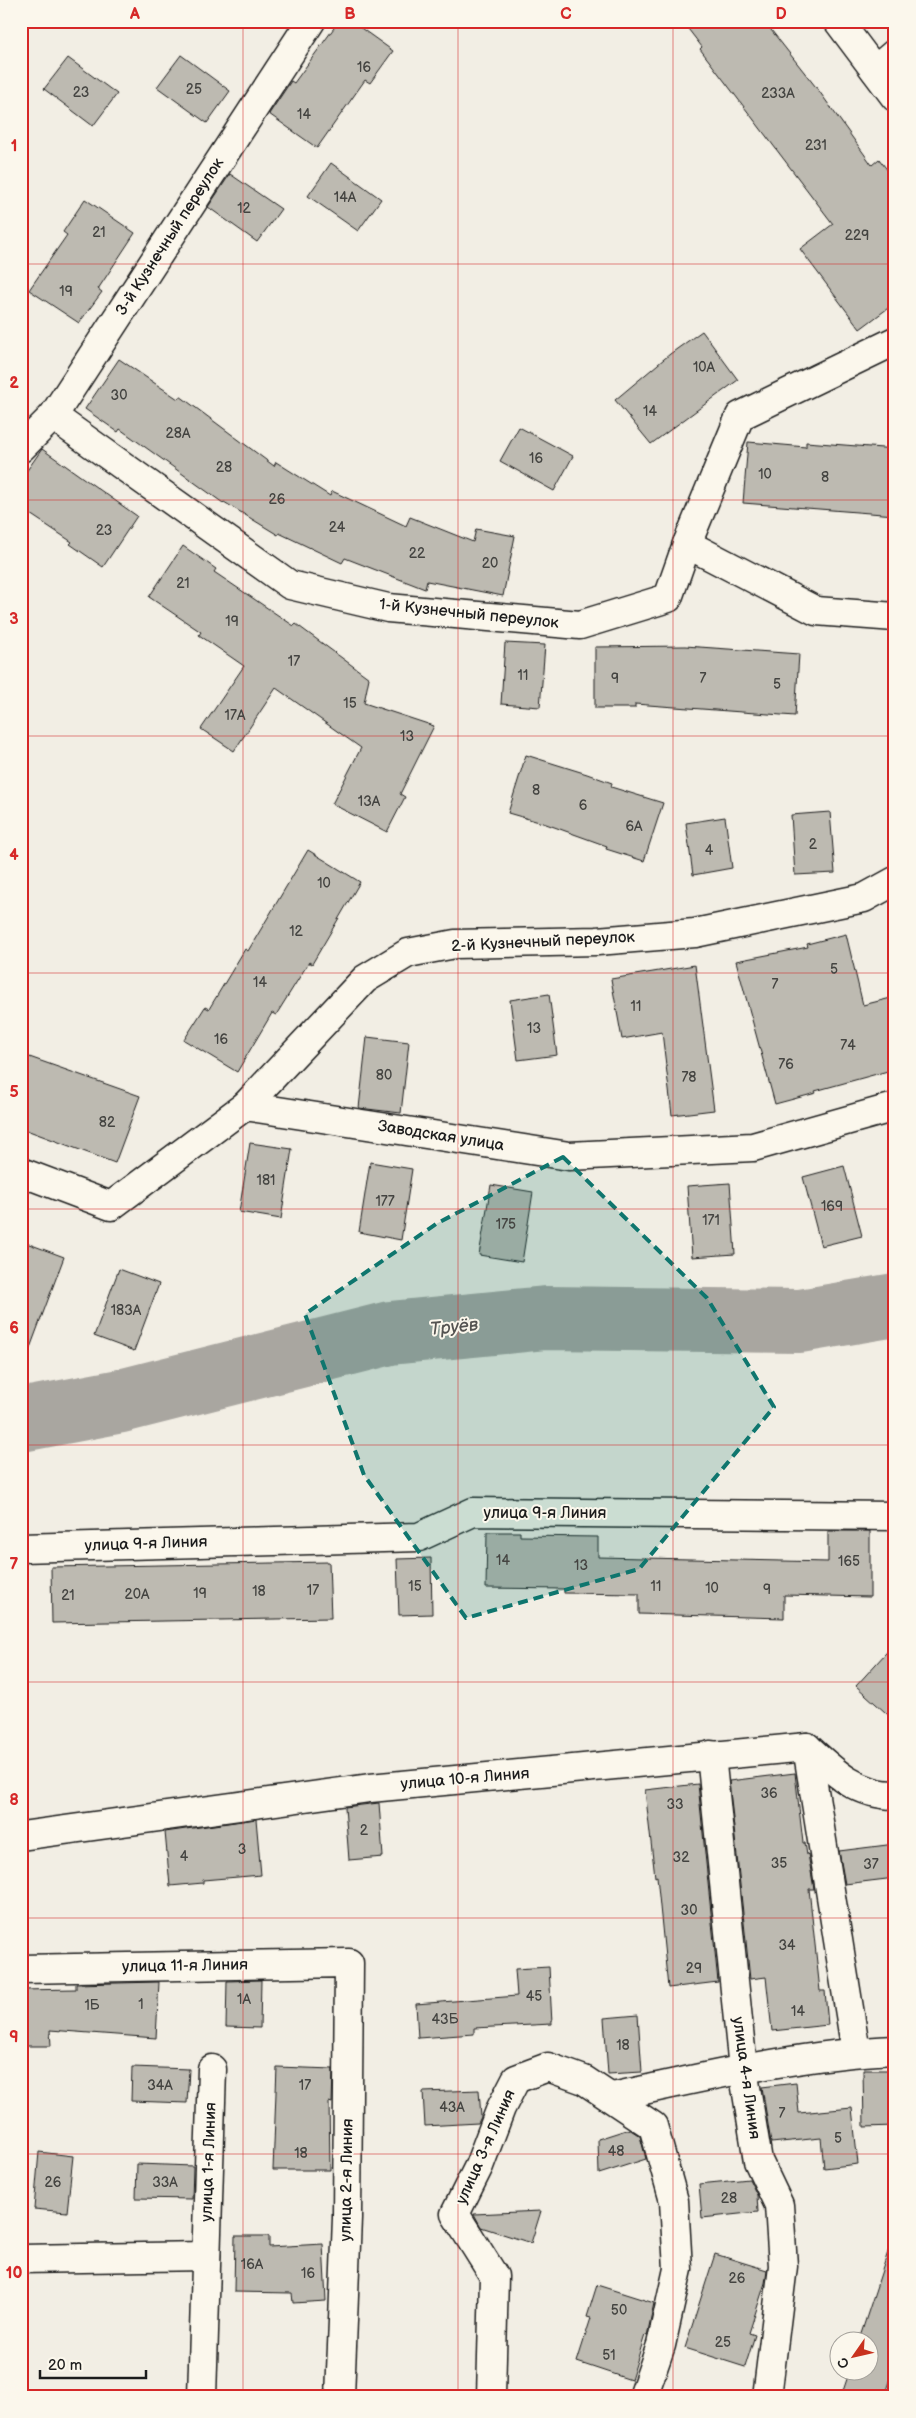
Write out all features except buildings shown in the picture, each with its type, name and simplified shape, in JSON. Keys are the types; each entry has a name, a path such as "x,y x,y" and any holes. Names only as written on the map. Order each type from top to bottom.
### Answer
{"street":[{"name":"3-й Кузнечный переулок","path":"21,448 53,416 311,21"},
{"path":"838,21 885,62 895,97"},
{"name":"1-й Кузнечный переулок","path":"53,416 290,585 388,608 580,625 668,598 740,416 895,341"},
{"path":"688,544 816,611 895,617"},
{"name":"2-й Кузнечный переулок","path":"245,1106 365,979 408,953 455,944 597,941 695,933 864,898 895,881"},
{"path":"21,1172 111,1206 245,1106"},
{"name":"Заводская улица","path":"245,1106 569,1156 753,1147 895,1107"},
{"name":"улица 9-я Линия","path":"21,1548 420,1537 473,1512 895,1516"},
{"path":"807,1747 838,1777 880,1795 895,1795"},
{"path":"807,1747 856,2052"},
{"name":"улица 10-я Линия","path":"21,1836 370,1788 807,1747"},
{"name":"улица 4-я Линия","path":"711,1755 743,2069 758,2161 779,2206 783,2266 767,2397"},
{"name":"улица 11-я Линия","path":"21,1969 349,1962"},
{"name":"улица 2-я Линия","path":"340,2397 347,2218 349,1962"},
{"path":"612,2098 743,2069 856,2052 895,2050"},
{"name":"улица 3-я Линия","path":"491,2397 494,2276 456,2214 480,2166 501,2108 516,2079 548,2067 584,2080 653,2126 674,2202 678,2270 661,2345 643,2397"},
{"name":"улица 1-я Линия","path":"202,2397 212,2069"},
{"path":"21,2259 206,2256"}],"highlighted area":[{"path":"563,1157 707,1298 774,1407 639,1569 466,1618 364,1475 305,1314 436,1224"}],"waterway":[{"name":"Труёв","path":"21,1420 121,1401 390,1333 546,1318 800,1321 895,1305"}]}
